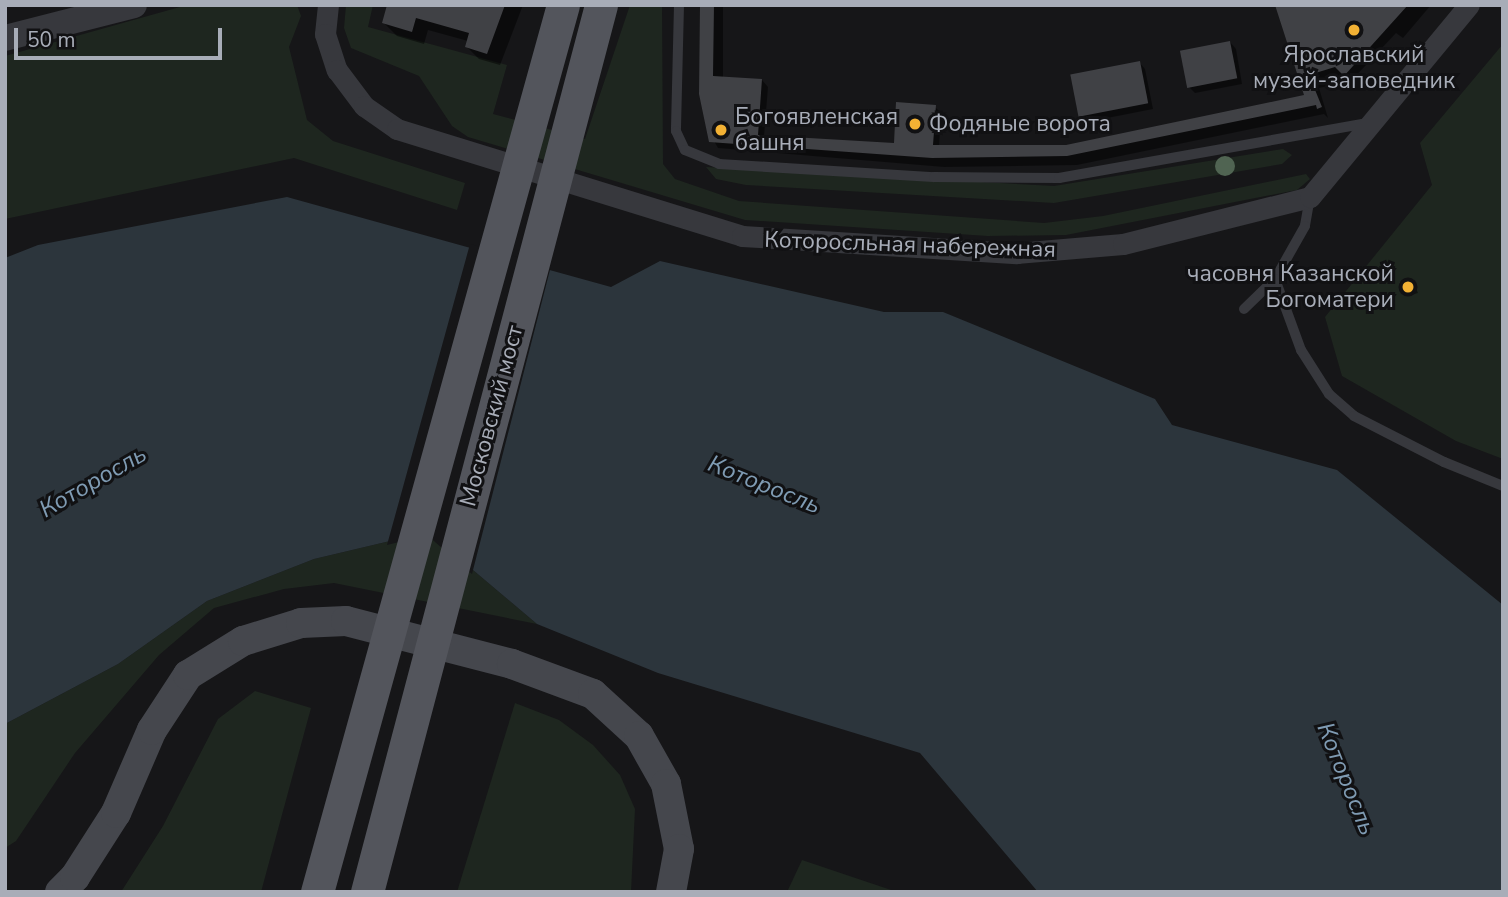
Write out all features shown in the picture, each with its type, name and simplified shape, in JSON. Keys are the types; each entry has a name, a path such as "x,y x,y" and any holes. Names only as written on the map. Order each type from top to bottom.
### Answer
{"main road":[{"name":"Московский мост","path":"317,892 562,5"},
{"name":"Московский мост","path":"367,892 601,5"},
{"path":"60,892 75,877 116,813 152,730 188,674 243,641 301,622 346,621 512,664 593,694 639,736 666,784 679,849 671,892"}],"street":[{"path":"5,38 134,5"},
{"name":"Которосльная набережная","path":"328,5 325,34 338,70 364,106 397,129 699,226 762,240 1067,252 1123,244 1310,197"},
{"path":"1310,197 1469,5"}],"lane":[{"path":"679,5 676,131 685,150 719,164 934,177 1059,177 1372,122"},
{"path":"1244,309 1275,279 1305,226 1310,197"},
{"path":"1275,279 1301,350 1329,394 1354,416 1444,462 1503,486"}],"shaded area":[{"path":"187,5 297,5 301,16 289,47 307,120 333,141 465,183 457,210 294,158 5,219 5,56"},
{"path":"346,5 373,5 368,27 507,65 493,114 585,139 630,5 662,5 663,164 675,179 739,201 1044,223 1103,216 1306,174 1310,179 1297,190 1066,235 988,236 745,220 468,137 452,126 419,76 351,48 344,28"},
{"path":"1503,44 1503,459 1456,441 1342,376 1325,317 1432,185 1420,143"},
{"path":"1283,149 1292,155 1282,164 1054,203 746,185 716,179 706,167 1054,186"},
{"path":"428,532 537,624 334,583 284,589 214,608 159,655 75,753 16,841 5,848 5,724 118,664 207,601 314,559"},
{"path":"255,691 311,708 261,892 121,892 163,826 218,719"},
{"path":"515,703 559,720 593,745 620,775 635,809 631,892 457,892"},
{"path":"802,860 897,892 787,892"}],"water":[{"name":"Которосль","path":"287,197 611,287 660,261 884,312 943,312 1155,399 1172,425 1337,470 1503,605 1503,892 1038,892 920,753 658,673 537,624 428,532 314,559 207,601 118,664 5,724 5,258 38,245"}],"pier":[{"path":"470,244 551,266 472,574 427,535 387,545"}],"building":[{"path":"387,5 505,5 487,54 465,47 469,33 416,18 412,32 382,23"},
{"path":"700,5 714,5 713,76 762,79 758,135 894,143 896,102 936,105 933,145 1066,145 1304,95 1275,5 1408,5 1344,76 1335,67 1309,75 1322,107 1317,109 1316,105 1067,156 932,158 709,142 699,94"},
{"path":"1230,41 1237,78 1187,88 1180,51"},
{"path":"1140,61 1148,103 1079,117 1070,75"},
{"name":"часовня Казанской Богоматери","path":"1413,279 1416,290 1402,293 1399,283"}],"place":[{"name":"Ярославский музей-заповедник","path":"1354,30"},
{"name":"Фодяные ворота","path":"915,124"},
{"name":"Богоявленская башня","path":"721,130"},
{"name":"часовня Казанской Богоматери","path":"1408,287"}]}
